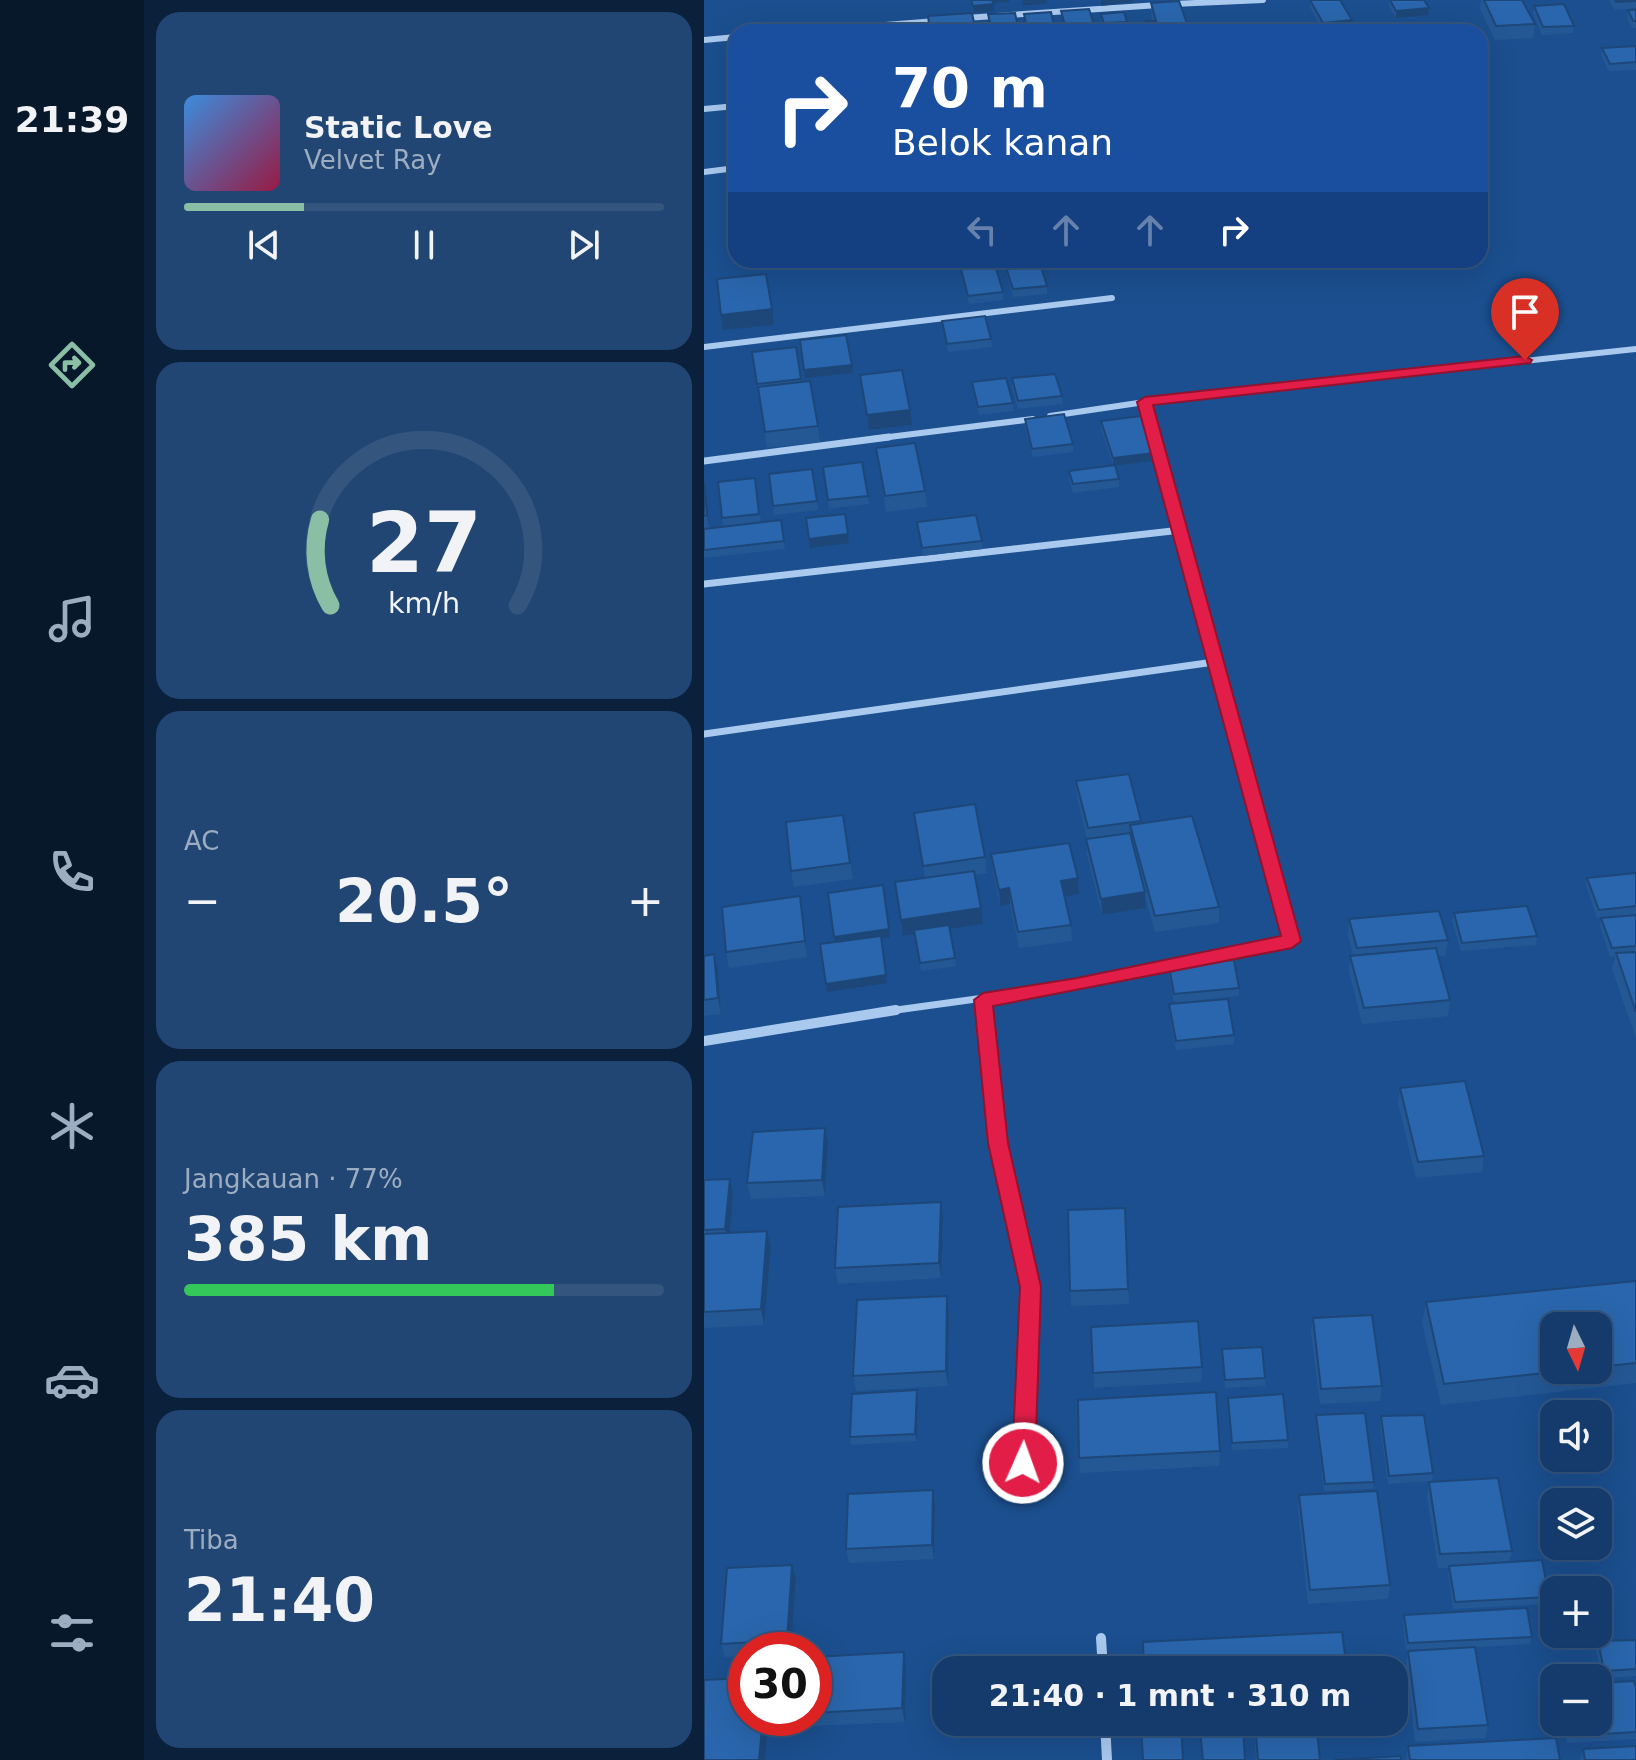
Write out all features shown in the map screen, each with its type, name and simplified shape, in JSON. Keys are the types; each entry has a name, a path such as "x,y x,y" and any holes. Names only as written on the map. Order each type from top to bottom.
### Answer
{"street":[{"path":"956,19 1263,0"},
{"path":"892,24 940,20"},
{"path":"704,40 728,38"},
{"path":"704,109 728,107"},
{"path":"704,172 728,169"},
{"path":"704,347 1112,298"},
{"path":"704,461 940,433 1145,402 1636,349"},
{"path":"704,1041 784,1026 1077,985 1292,941 1145,402"},
{"path":"704,584 1181,530"},
{"path":"704,734 1214,662"},
{"path":"983,1000 998,1143 1031,1287 1023,1463"},
{"path":"1101,1638 1102,1656"},
{"path":"1106,1736 1107,1760"}],"building":[{"path":"971,0 992,0 994,4 973,6"},
{"path":"1310,0 1340,0 1352,20 1323,23"},
{"path":"1390,0 1424,0 1429,8 1396,11"},
{"path":"1484,0 1522,0 1535,24 1496,26"},
{"path":"1179,1 1187,24 1147,24 1146,21 1156,21 1151,3"},
{"path":"1564,4 1574,26 1543,27 1534,6"},
{"path":"1089,9 1094,24 1065,24 1061,11"},
{"path":"1628,10 1636,10 1636,21 1633,21"},
{"path":"1051,12 1054,24 1026,24 1024,14"},
{"path":"1124,12 1127,22 1104,23 1101,14"},
{"path":"972,13 974,24 929,24 928,16"},
{"path":"1015,13 1017,24 990,24 988,14"},
{"path":"1636,46 1636,62 1610,64 1602,48"},
{"path":"996,268 1003,292 968,296 961,269"},
{"path":"1006,268 1041,268 1047,286 1013,289"},
{"path":"766,274 772,309 721,315 717,279"},
{"path":"985,316 991,339 947,344 942,321"},
{"path":"846,335 852,365 804,370 800,340"},
{"path":"796,347 801,379 757,384 752,352"},
{"path":"902,370 910,410 867,415 860,375"},
{"path":"1055,374 1062,396 1018,401 1012,378"},
{"path":"1006,378 1013,403 978,407 972,382"},
{"path":"810,381 818,426 765,432 758,387"},
{"path":"1064,414 1073,444 1032,449 1025,419"},
{"path":"1141,416 1154,453 1113,458 1101,421"},
{"path":"915,443 925,491 885,496 876,448"},
{"path":"862,462 868,496 828,500 823,467"},
{"path":"1115,465 1119,479 1073,484 1069,471"},
{"path":"812,469 817,501 773,506 769,474"},
{"path":"755,478 759,514 722,518 718,482"},
{"path":"704,483 707,515 704,516"},
{"path":"845,514 848,534 809,539 806,518"},
{"path":"976,515 982,541 922,548 917,522"},
{"path":"781,520 784,541 704,550 704,529"},
{"path":"1129,774 1141,821 1088,828 1076,781"},
{"path":"975,804 985,857 923,866 914,813"},
{"path":"843,815 850,863 791,871 786,822"},
{"path":"1192,816 1219,907 1155,916 1130,825"},
{"path":"1130,833 1145,892 1101,899 1086,839"},
{"path":"1069,843 1078,878 1061,881 1071,925 1018,932 1009,888 999,890 991,854"},
{"path":"974,871 981,908 901,920 895,882"},
{"path":"1636,873 1636,906 1599,910 1587,878"},
{"path":"883,885 889,929 834,937 828,893"},
{"path":"800,896 805,941 726,952 722,907"},
{"path":"1527,906 1537,936 1462,943 1454,913"},
{"path":"1439,911 1448,940 1357,948 1349,919"},
{"path":"1636,915 1636,946 1612,948 1601,918"},
{"path":"949,925 955,958 920,963 914,930"},
{"path":"881,936 886,975 826,984 820,944"},
{"path":"1436,948 1450,1000 1364,1008 1350,956"},
{"path":"1636,952 1636,1012 1616,953"},
{"path":"714,954 718,998 704,1000 704,956"},
{"path":"1234,960 1239,988 1174,994 1169,966"},
{"path":"1228,999 1234,1035 1176,1041 1169,1004"},
{"path":"1465,1081 1484,1156 1418,1162 1400,1088"},
{"path":"825,1128 822,1180 747,1183 753,1132"},
{"path":"730,1179 725,1229 704,1230 704,1180"},
{"path":"941,1202 939,1263 835,1268 838,1207"},
{"path":"1125,1208 1128,1289 1070,1291 1068,1210"},
{"path":"767,1231 761,1309 704,1312 704,1234"},
{"path":"1636,1281 1636,1363 1612,1366 1612,1312 1540,1312 1540,1374 1444,1384 1426,1302"},
{"path":"947,1296 946,1371 853,1376 857,1300"},
{"path":"1372,1315 1382,1386 1321,1389 1313,1318"},
{"path":"1198,1321 1202,1367 1093,1373 1091,1327"},
{"path":"1262,1347 1265,1378 1225,1380 1222,1349"},
{"path":"917,1390 915,1434 850,1437 852,1394"},
{"path":"1216,1392 1220,1451 1079,1458 1078,1400"},
{"path":"1283,1394 1288,1440 1232,1443 1228,1398"},
{"path":"1365,1413 1374,1482 1325,1484 1316,1415"},
{"path":"1424,1415 1433,1473 1389,1476 1381,1416"},
{"path":"1498,1478 1512,1551 1440,1554 1429,1482"},
{"path":"933,1490 932,1545 846,1549 848,1494"},
{"path":"1377,1491 1390,1585 1310,1590 1299,1495"},
{"path":"1542,1560 1545,1576 1540,1576 1540,1597 1455,1602 1449,1566"},
{"path":"792,1565 788,1632 728,1632 728,1644 721,1644 727,1568"},
{"path":"1527,1608 1532,1637 1408,1643 1404,1615"},
{"path":"1342,1632 1345,1656 1144,1656 1143,1642"},
{"path":"1636,1640 1636,1669 1612,1670 1612,1664 1603,1664 1599,1648 1612,1648 1612,1641"},
{"path":"1475,1647 1488,1725 1418,1729 1408,1651"},
{"path":"904,1652 902,1708 832,1712 832,1656"},
{"path":"728,1679 728,1736 761,1736 759,1760 704,1760 704,1680"},
{"path":"1634,1681 1636,1732 1612,1733 1612,1682"},
{"path":"1142,1736 1182,1736 1183,1760 1143,1760"},
{"path":"1201,1736 1244,1736 1245,1760 1203,1760"},
{"path":"1256,1736 1317,1736 1320,1760 1258,1760"},
{"path":"1556,1738 1560,1760 1410,1760 1408,1746"},
{"path":"1636,1746 1636,1760 1585,1760 1583,1749"},
{"path":"1401,1756 1401,1760 1334,1760"}],"route":[{"path":"1023,1463 1031,1287 998,1143 983,1000 1077,985 1292,941 1145,402 1525,360"}]}
